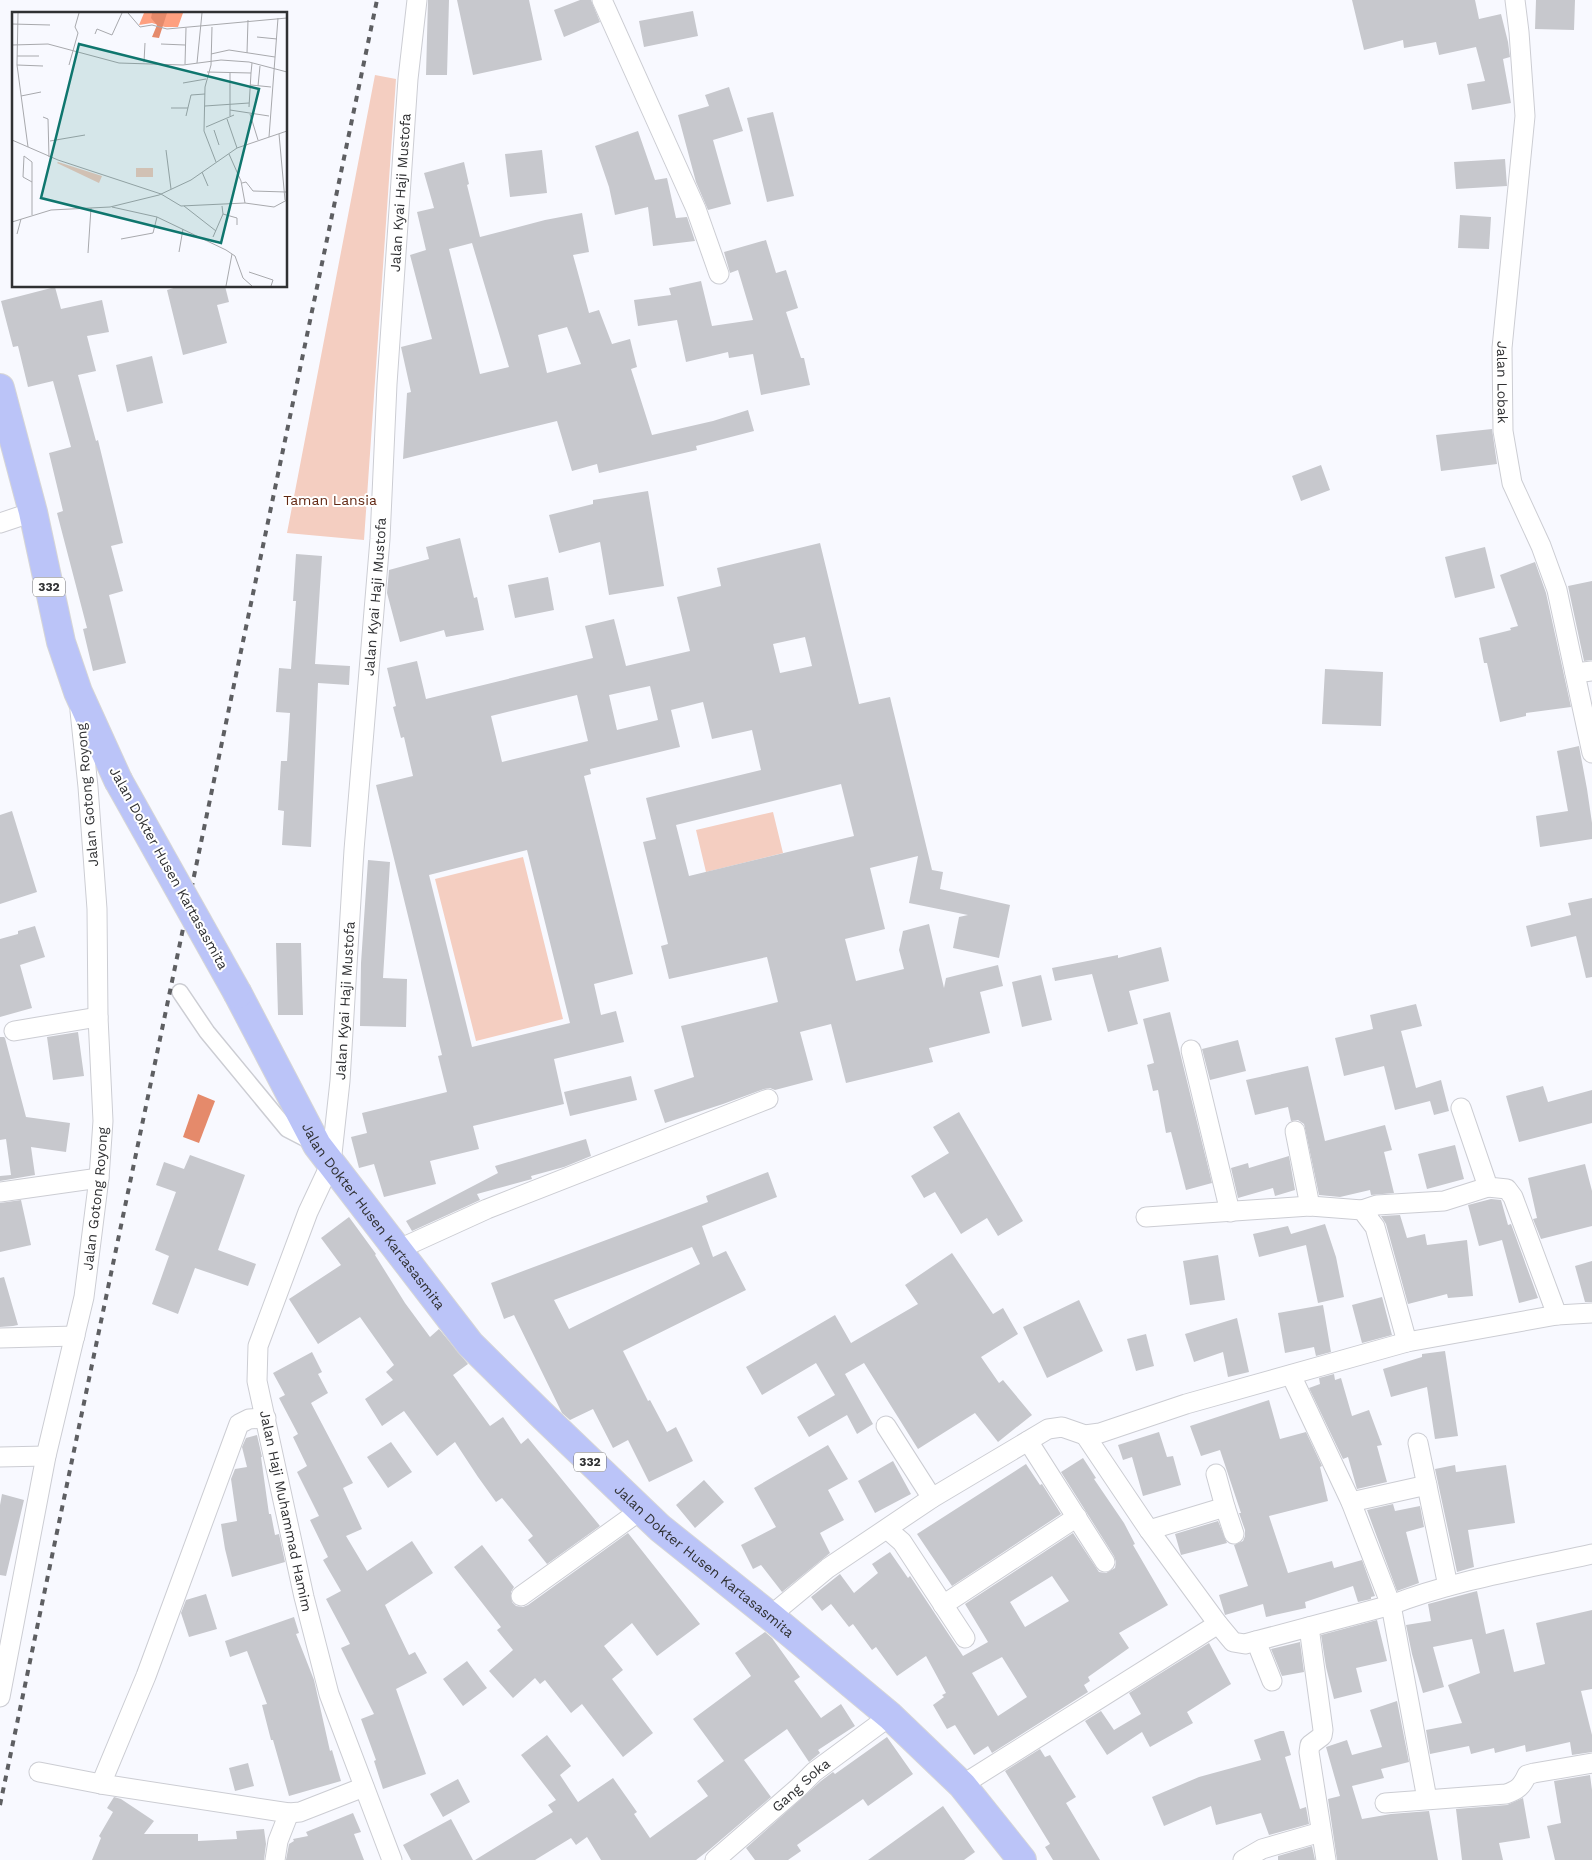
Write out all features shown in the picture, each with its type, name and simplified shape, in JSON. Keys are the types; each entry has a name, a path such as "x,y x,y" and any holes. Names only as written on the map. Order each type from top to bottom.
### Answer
{"main road":[{"name":"Jalan Dokter Husen Kartasasmita","path":"0,388 33,512 62,642 78,692 118,780 238,994 324,1154 470,1344 660,1528 890,1716 962,1785 1022,1860"}],"street":[{"name":"Jalan Kyai Haji Mustofa","path":"324,1154 340,1081 354,850 380,539 387,384 408,79 417,0"},
{"path":"602,0 696,209 719,274"},
{"name":"Jalan Lobak","path":"1515,0 1519,32 1524,116 1502,348 1503,431 1512,483 1557,590 1583,672 1592,753"},
{"path":"0,523 33,512"},
{"name":"Jalan Gotong Royong","path":"0,1697 46,1456 84,1297 99,1178 103,1121 98,1017 96,909 88,787 78,692"},
{"path":"180,992 207,1032 287,1129 324,1154"},
{"path":"14,1030 98,1017"},
{"path":"1191,1050 1230,1212"},
{"path":"397,1250 487,1209 768,1099"},
{"path":"1461,1108 1488,1187"},
{"path":"1295,1131 1310,1206"},
{"name":"Jalan Haji Muhammad Hamim","path":"324,1154 308,1212 258,1346 257,1380 304,1597 322,1668 392,1860"},
{"path":"0,1192 99,1178"},
{"path":"1146,1217 1310,1206 1350,1207 1362,1210 1377,1205 1444,1201 1488,1187 1507,1189 1513,1196 1557,1316"},
{"path":"1362,1210 1375,1227 1407,1342"},
{"path":"770,1616 828,1568 932,1498 1048,1429 1062,1427 1085,1435 1100,1433 1186,1404 1407,1342 1557,1316 1592,1313"},
{"path":"0,1338 75,1336"},
{"path":"1291,1374 1351,1502 1392,1605 1428,1798"},
{"path":"102,1784 146,1676 239,1424 249,1419 266,1418"},
{"path":"886,1426 932,1498"},
{"path":"1085,1435 1149,1530 1218,1624 1234,1642 1245,1644 1392,1605 1413,1596 1448,1586 1592,1554"},
{"path":"1028,1441 1105,1562"},
{"path":"1418,1443 1448,1586"},
{"path":"0,1457 46,1456"},
{"path":"1216,1474 1234,1534"},
{"path":"1351,1502 1427,1485"},
{"path":"1149,1530 1225,1507"},
{"path":"521,1596 640,1510"},
{"path":"943,1605 1077,1517"},
{"path":"887,1529 902,1542 965,1638"},
{"path":"962,1785 1218,1624"},
{"path":"1309,1627 1323,1730 1322,1736 1310,1745 1309,1752 1326,1860"},
{"path":"1256,1641 1272,1681"},
{"name":"Gang Soka","path":"715,1860 814,1772 890,1716"},
{"path":"1386,1803 1428,1798 1506,1794 1517,1791 1527,1775 1592,1763"},
{"path":"39,1772 289,1814 300,1812 364,1787"},
{"path":"275,1860 278,1841 289,1814"},
{"path":"1243,1860 1262,1849 1321,1832"}],"green space":[{"name":"Taman Lansia","path":"375,75 396,79 364,540 287,533"},
{"path":"773,812 783,853 706,872 696,830"},
{"path":"523,857 563,1019 476,1041 435,879"}],"shaded area":[{"path":"198,1094 215,1101 199,1143 183,1137"}],"building":[{"path":"428,0 449,0 447,75 426,75"},
{"path":"457,0 529,0 542,60 473,75"},
{"path":"580,0 591,0 600,22 564,37 554,10"},
{"path":"1352,0 1475,0 1479,19 1501,14 1510,57 1503,59 1511,103 1472,110 1467,84 1485,81 1476,47 1439,55 1436,42 1404,48 1403,40 1364,50"},
{"path":"1536,0 1575,0 1574,30 1535,29"},
{"path":"693,11 698,36 644,47 639,21"},
{"path":"729,87 743,131 713,140 731,204 708,210 696,182 678,115 709,106 705,95"},
{"path":"773,112 794,196 767,202 747,118"},
{"path":"638,131 655,180 667,178 676,218 687,217 695,241 653,246 648,207 615,215 609,187 595,146"},
{"path":"542,150 547,193 510,197 505,154"},
{"path":"1505,159 1507,186 1456,189 1454,162"},
{"path":"464,162 469,184 467,185 480,237 545,220 582,213 589,252 573,255 589,313 599,310 612,344 630,339 637,367 631,369 652,435 713,421 748,410 754,431 696,446 697,450 599,473 597,464 572,471 557,421 403,459 407,393 411,392 401,347 432,339 410,255 426,250 417,212 434,208 424,173","holes":["472,243 509,367 480,374 449,249","567,327 581,364 547,373 538,335"]},
{"path":"1460,215 1491,217 1489,249 1458,248"},
{"path":"766,240 776,273 786,270 798,308 786,312 801,358 804,358 810,385 761,395 753,354 729,358 728,352 686,362 677,320 638,326 634,300 671,295 669,288 701,281 712,326 753,320 738,270 730,273 724,252"},
{"path":"51,288 55,288 61,309 102,300 109,332 87,336 96,371 78,375 96,441 98,440 123,543 111,546 123,591 109,595 126,663 93,671 83,629 87,628 57,513 63,511 49,453 71,447 53,381 28,387 18,346 13,347 1,301"},
{"path":"174,288 226,288 229,302 217,305 227,343 183,355 167,290"},
{"path":"152,356 163,403 127,412 116,365"},
{"path":"1492,429 1497,464 1441,471 1436,435"},
{"path":"1321,465 1330,490 1301,501 1292,476"},
{"path":"648,491 664,586 609,595 600,542 559,553 549,515 593,504 593,500"},
{"path":"460,538 474,598 477,597 484,630 446,637 444,630 400,642 387,593 389,570 429,559 426,547"},
{"path":"820,543 859,704 890,697 932,870 943,872 940,889 1010,905 999,958 953,948 959,917 968,915 909,903 918,856 870,868 885,929 845,939 856,981 904,969 899,950 903,931 929,924 944,988 946,978 998,965 1003,986 980,992 990,1033 929,1048 933,1062 846,1083 831,1024 800,1032 813,1080 775,1090 770,1088 764,1089 665,1123 654,1090 694,1077 681,1026 778,1002 767,957 669,979 661,946 668,944 643,842 656,839 646,798 761,770 752,730 712,739 703,702 671,710 680,747 590,769 591,774 584,776 633,974 594,984 601,1015 616,1011 624,1042 554,1059 564,1104 473,1126 479,1149 430,1161 436,1184 384,1197 374,1164 359,1168 351,1137 367,1133 362,1113 447,1092 438,1056 442,1055 376,785 413,776 404,737 401,738 393,707 396,706 387,668 417,661 426,699 593,658 585,626 614,619 626,666 690,651 677,597 721,586 717,568","holes":["805,637 812,666 780,673 773,644","650,686 658,720 617,730 609,695","577,695 588,741 502,762 491,716","841,784 854,836 689,876 676,825","527,850 570,1023 472,1047 429,875"]},
{"path":"1485,547 1495,588 1455,598 1445,557"},
{"path":"296,554 322,556 315,664 350,666 349,685 318,683 311,847 282,845 284,811 278,810 281,761 287,761 290,713 276,712 279,668 291,669 296,601 293,601"},
{"path":"1535,562 1546,593 1571,707 1526,713 1526,716 1500,722 1487,663 1484,663 1479,638 1511,630 1510,628 1518,626 1500,575"},
{"path":"548,577 554,610 515,618 508,585"},
{"path":"1592,581 1592,660 1584,661 1568,586"},
{"path":"1325,669 1383,672 1381,726 1322,724"},
{"path":"1579,746 1592,823 1592,839 1540,847 1536,816 1568,811 1557,751"},
{"path":"12,811 37,892 0,904 0,815"},
{"path":"368,860 390,862 383,978 407,979 406,1027 360,1026 361,963"},
{"path":"1592,898 1592,977 1586,978 1576,936 1531,947 1526,926 1571,915 1568,903"},
{"path":"35,926 45,957 20,965 32,1008 0,1017 0,939 18,934 18,931"},
{"path":"276,943 301,943 303,1015 278,1015"},
{"path":"1161,947 1169,981 1129,991 1138,1024 1108,1032 1092,974 1055,981 1052,968 1118,955 1118,958"},
{"path":"1041,975 1052,1020 1022,1027 1012,982"},
{"path":"1416,1004 1422,1026 1401,1031 1416,1088 1441,1080 1449,1111 1434,1115 1430,1101 1395,1110 1384,1066 1344,1076 1335,1038 1373,1029 1370,1015"},
{"path":"1170,1012 1212,1183 1186,1190 1171,1132 1166,1133 1158,1090 1153,1091 1147,1065 1154,1063 1143,1019"},
{"path":"78,1032 84,1076 53,1080 47,1037"},
{"path":"0,1037 5,1038 26,1117 70,1123 66,1152 31,1147 35,1175 0,1181 0,1176 11,1175 6,1139 0,1140"},
{"path":"1238,1040 1246,1071 1210,1080 1202,1049"},
{"path":"1308,1066 1325,1141 1385,1125 1392,1150 1384,1152 1394,1193 1371,1195 1370,1190 1340,1197 1319,1195 1304,1124 1298,1120 1291,1121 1288,1107 1255,1115 1246,1080"},
{"path":"631,1076 637,1100 570,1116 564,1092"},
{"path":"1543,1086 1548,1102 1592,1090 1592,1123 1519,1142 1506,1096"},
{"path":"959,1112 1023,1221 998,1236 987,1218 961,1234 935,1192 924,1198 911,1176 949,1153 933,1127"},
{"path":"586,1139 591,1156 564,1167 531,1176 532,1179 477,1194 480,1200 412,1231 406,1221 498,1173 495,1166"},
{"path":"1455,1145 1464,1179 1427,1189 1418,1154"},
{"path":"190,1155 245,1175 218,1250 256,1264 248,1286 195,1268 178,1314 152,1304 169,1256 155,1250 176,1192 156,1185 164,1162 184,1169"},
{"path":"1289,1156 1295,1190 1275,1196 1273,1188 1238,1198 1231,1168 1248,1163 1249,1168"},
{"path":"1585,1164 1592,1191 1592,1226 1541,1239 1533,1219 1537,1218 1528,1178"},
{"path":"768,1172 777,1197 702,1226 713,1257 726,1251 746,1290 623,1351 648,1401 650,1400 667,1432 676,1427 693,1461 649,1482 628,1440 613,1448 593,1409 570,1420 562,1413 514,1315 504,1319 491,1283 708,1202 706,1196","holes":["692,1247 700,1264 569,1329 554,1300"]},
{"path":"1491,1199 1501,1200 1508,1225 1511,1224 1538,1298 1519,1303 1502,1240 1479,1246 1468,1205"},
{"path":"21,1200 31,1245 0,1252 0,1203"},
{"path":"1400,1215 1407,1238 1425,1234 1427,1245 1467,1240 1473,1296 1448,1298 1447,1294 1408,1304 1386,1224 1381,1216"},
{"path":"349,1217 376,1254 405,1303 430,1337 439,1329 468,1364 453,1375 490,1426 503,1417 521,1444 528,1438 600,1526 547,1564 528,1540 533,1536 502,1498 496,1502 455,1442 437,1456 404,1411 382,1426 365,1399 393,1380 386,1372 394,1365 360,1317 318,1344 289,1299 341,1265 321,1238"},
{"path":"1325,1224 1336,1257 1344,1297 1318,1303 1306,1245 1259,1257 1253,1234 1288,1226 1291,1234"},
{"path":"952,1253 993,1314 1003,1308 1018,1334 981,1357 999,1383 1003,1380 1032,1415 998,1442 975,1413 918,1449 864,1363 845,1374 873,1424 857,1434 847,1415 809,1437 797,1417 835,1395 816,1363 762,1395 746,1367 835,1315 851,1343 918,1304 905,1285"},
{"path":"1218,1255 1225,1300 1190,1305 1183,1261"},
{"path":"1592,1261 1592,1302 1585,1302 1575,1266"},
{"path":"4,1277 18,1325 0,1327 0,1278"},
{"path":"1382,1297 1392,1335 1362,1343 1352,1305"},
{"path":"1079,1300 1103,1351 1047,1378 1023,1327"},
{"path":"1323,1305 1331,1352 1316,1356 1314,1347 1285,1353 1278,1313"},
{"path":"1237,1318 1249,1372 1228,1377 1223,1352 1194,1362 1185,1334"},
{"path":"1146,1334 1154,1366 1136,1371 1127,1339"},
{"path":"1445,1351 1458,1436 1435,1439 1427,1387 1391,1397 1383,1369 1422,1357 1422,1354"},
{"path":"312,1352 322,1372 318,1374 328,1393 311,1403 353,1483 343,1488 362,1529 346,1536 367,1571 412,1541 433,1573 385,1605 409,1655 415,1652 427,1673 396,1689 426,1774 383,1789 374,1761 376,1760 361,1719 374,1714 341,1648 350,1644 326,1599 341,1591 323,1560 328,1557 310,1520 319,1516 297,1472 307,1466 293,1437 298,1434 279,1398 285,1395 273,1373"},
{"path":"1334,1374 1335,1380 1341,1378 1352,1416 1369,1410 1382,1445 1377,1446 1387,1482 1357,1489 1348,1457 1343,1459 1309,1388 1320,1384 1319,1378"},
{"path":"1269,1400 1280,1439 1306,1432 1322,1466 1320,1467 1328,1501 1269,1516 1288,1573 1332,1561 1334,1568 1362,1560 1375,1596 1371,1597 1371,1599 1358,1602 1353,1586 1305,1602 1306,1608 1266,1617 1263,1604 1225,1615 1219,1595 1248,1586 1234,1545 1243,1541 1245,1530 1220,1450 1201,1456 1190,1426"},
{"path":"1159,1432 1167,1457 1173,1456 1181,1485 1143,1496 1132,1457 1123,1460 1118,1445"},
{"path":"257,1435 262,1457 269,1514 271,1514 275,1535 279,1534 285,1562 232,1577 221,1524 237,1521 231,1479 235,1469 247,1467 242,1447 246,1438"},
{"path":"391,1442 412,1472 388,1488 367,1457"},
{"path":"828,1445 848,1479 828,1490 844,1520 820,1533 830,1553 782,1592 761,1565 753,1569 741,1545 776,1527 754,1488"},
{"path":"1083,1458 1096,1478 1094,1479 1124,1523 1135,1544 1133,1545 1168,1605 1119,1633 1129,1648 1088,1677 1090,1681 1084,1685 1088,1692 992,1753 988,1746 974,1755 955,1725 947,1729 933,1705 944,1697 942,1695 946,1693 926,1656 897,1676 876,1647 872,1650 853,1624 849,1627 831,1604 822,1611 811,1597 840,1574 854,1593 878,1573 872,1564 890,1552 908,1578 910,1576 963,1656 988,1642 965,1604 1073,1533 1099,1572 1106,1573 1115,1568 1114,1556 1061,1472","holes":["1052,1576 1069,1601 1025,1627 1010,1602","1002,1657 1027,1697 998,1716 972,1673"]},
{"path":"893,1461 911,1494 875,1513 858,1481"},
{"path":"1026,1464 1040,1485 1042,1484 1061,1514 952,1586 917,1534"},
{"path":"1455,1465 1456,1472 1506,1465 1515,1523 1468,1530 1474,1567 1457,1572 1435,1469"},
{"path":"704,1480 724,1502 695,1528 676,1505"},
{"path":"2,1494 24,1500 6,1576 0,1575 0,1505"},
{"path":"1393,1504 1395,1511 1420,1506 1424,1527 1406,1532 1419,1583 1397,1591 1367,1510"},
{"path":"1218,1521 1227,1543 1181,1555 1175,1534"},
{"path":"628,1533 700,1624 657,1656 632,1623 604,1646 623,1670 612,1679 653,1733 623,1757 582,1704 571,1713 545,1680 540,1684 535,1678 513,1698 489,1671 513,1650 497,1630 501,1627 454,1567 482,1545 514,1587 511,1592 512,1602 516,1606 523,1607"},
{"path":"1477,1591 1486,1634 1504,1629 1514,1672 1545,1664 1536,1623 1592,1610 1592,1689 1581,1691 1592,1735 1592,1752 1572,1755 1570,1742 1526,1752 1525,1745 1495,1753 1494,1748 1471,1754 1469,1746 1430,1754 1426,1730 1462,1723 1448,1685 1480,1673 1472,1639 1433,1647 1444,1687 1423,1693 1406,1625 1431,1621 1428,1604"},
{"path":"206,1594 217,1629 189,1637 181,1613 186,1600"},
{"path":"294,1617 299,1633 296,1634 314,1680 330,1751 332,1750 341,1781 289,1796 262,1705 267,1704 247,1651 230,1657 225,1641"},
{"path":"1377,1620 1387,1661 1356,1668 1362,1692 1334,1699 1321,1635"},
{"path":"765,1632 772,1638 800,1677 794,1681 821,1718 841,1704 855,1726 818,1750 820,1753 809,1762 787,1729 744,1760 771,1797 709,1850 696,1860 601,1860 587,1837 576,1845 571,1838 535,1860 475,1860 553,1812 548,1805 556,1800 521,1755 547,1735 571,1766 560,1775 578,1802 613,1778 637,1812 634,1814 650,1838 708,1796 697,1781 724,1761 693,1719 751,1676 735,1653"},
{"path":"1300,1642 1304,1672 1282,1676 1271,1649"},
{"path":"1209,1643 1231,1684 1187,1712 1193,1723 1150,1747 1142,1732 1107,1755 1085,1721 1101,1711 1114,1730 1141,1714 1129,1693"},
{"path":"467,1661 487,1688 463,1706 443,1679"},
{"path":"1397,1701 1409,1762 1381,1769 1384,1778 1352,1786 1362,1819 1391,1814 1429,1811 1438,1860 1337,1860 1328,1799 1340,1796 1326,1747 1347,1740 1352,1755 1382,1747 1370,1710"},
{"path":"1284,1731 1291,1755 1285,1757 1300,1809 1306,1807 1309,1824 1269,1835 1261,1813 1216,1825 1211,1806 1164,1826 1152,1797 1199,1777 1261,1760 1254,1740"},
{"path":"887,1737 913,1774 868,1806 863,1799 797,1845 801,1851 788,1860 755,1860 746,1848 821,1781 833,1772 835,1774"},
{"path":"1040,1749 1045,1757 1050,1755 1076,1797 1066,1803 1100,1860 1053,1860 1045,1847 1050,1844 1005,1771"},
{"path":"248,1763 254,1786 235,1791 229,1768"},
{"path":"1590,1775 1592,1790 1592,1860 1555,1860 1547,1826 1561,1823 1554,1781"},
{"path":"458,1779 470,1802 443,1817 430,1794"},
{"path":"114,1797 121,1799 154,1821 144,1834 198,1834 198,1841 237,1839 236,1831 264,1829 266,1844 264,1860 92,1860 101,1838 99,1836 113,1812 107,1808"},
{"path":"1523,1798 1530,1838 1499,1843 1503,1860 1462,1860 1456,1809 1507,1805"},
{"path":"943,1806 975,1852 964,1860 868,1860"},
{"path":"353,1813 361,1832 354,1834 364,1860 286,1860 289,1844 294,1841 293,1839 308,1836 306,1832"},
{"path":"451,1819 473,1860 411,1860 403,1845"},
{"path":"1312,1846 1315,1860 1278,1860 1278,1856"}],"railway":[{"path":"0,1805 377,0"}]}
